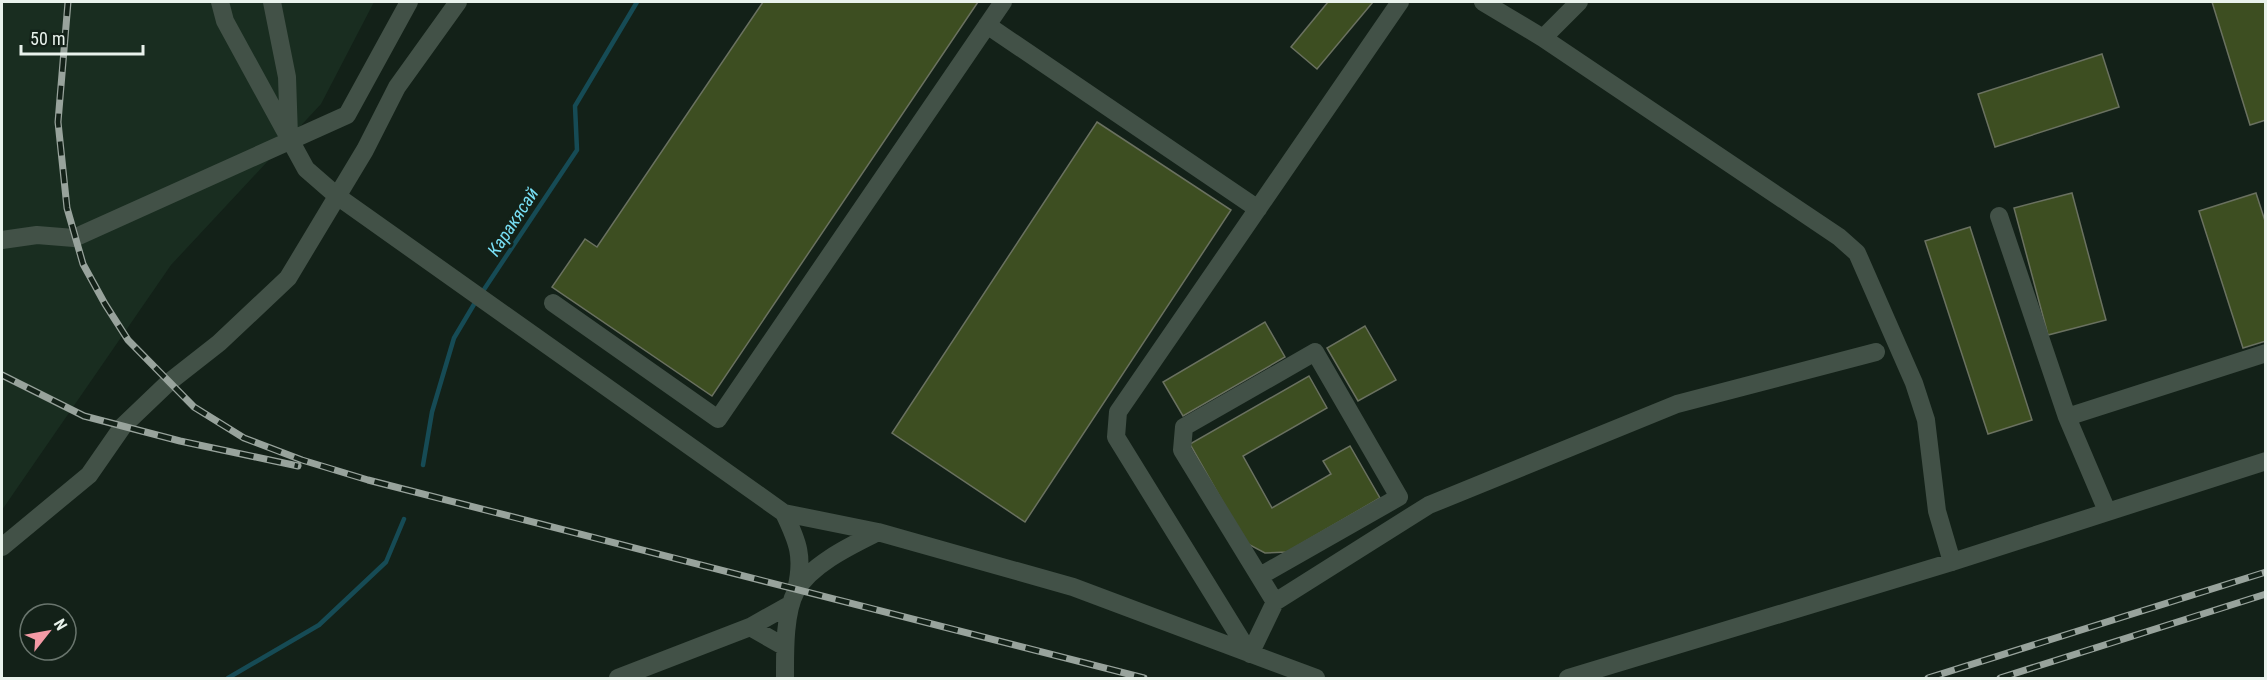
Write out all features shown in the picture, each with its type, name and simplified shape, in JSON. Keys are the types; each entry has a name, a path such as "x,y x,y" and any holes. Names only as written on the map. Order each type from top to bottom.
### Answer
{"street":[{"path":"220,2 225,21 306,169 337,196 784,513 878,532 1073,587 1316,678"},
{"path":"272,2 287,77 289,141"},
{"path":"2,240 37,235 75,238 347,115 409,2"},
{"path":"2,547 89,475 123,426 168,383 219,343 288,278 337,196 397,87 458,2"},
{"path":"553,303 718,418 1003,2"},
{"path":"1250,654 1116,437 1118,412 1400,2"},
{"path":"1483,2 1543,38 1839,237 1857,253 1914,383 1926,420 1937,511 1952,562"},
{"path":"1543,38 1579,2"},
{"path":"987,25 1258,209"},
{"path":"1999,216 2067,417 2107,511"},
{"path":"1260,576 1399,497 1315,352 1184,427 1182,450 1275,602"},
{"path":"1250,654 1275,602 1429,505 1677,404 1876,352"},
{"path":"2067,417 2265,353"},
{"path":"1568,678 1952,562 2265,461"},
{"path":"784,513 797,541 801,567 785,646 785,678"},
{"path":"618,678 750,627 794,597 832,555 878,532"},
{"path":"750,627 785,646"}],"shaded area":[{"path":"2,2 374,2 321,104 171,265 2,510"}],"building":[{"path":"763,2 978,2 712,396 552,287 585,239 597,247"},
{"path":"1328,2 1373,2 1317,69 1291,47"},
{"path":"2212,2 2266,2 2266,120 2250,125"},
{"path":"2102,54 2119,107 1995,147 1978,94"},
{"path":"1097,122 1231,210 1025,522 892,433"},
{"path":"2072,193 2106,320 2048,335 2014,208"},
{"path":"2256,193 2266,224 2266,341 2243,348 2199,211"},
{"path":"1970,227 2032,420 1988,434 1925,241"},
{"path":"1265,322 1285,357 1183,416 1163,382"},
{"path":"1365,326 1396,380 1358,401 1327,348"},
{"path":"1309,376 1327,408 1243,456 1272,508 1331,474 1323,461 1350,446 1380,498 1287,552 1265,553 1246,543 1190,444"}],"waterway":[{"name":"Каракясай","path":"481,294 577,150 575,106 637,2"},
{"name":"Каракясай","path":"423,465 432,412 454,338 476,301"},
{"name":"Каракясай","path":"228,678 319,625 386,562 404,519"}],"railway":[{"path":"68,2 58,122 67,208 83,264 128,340 194,407 244,438 302,460 368,480 1144,678"},
{"path":"2,375 84,416 180,441 298,466"},
{"path":"1928,678 2266,572"},
{"path":"2000,678 2266,594"}]}
